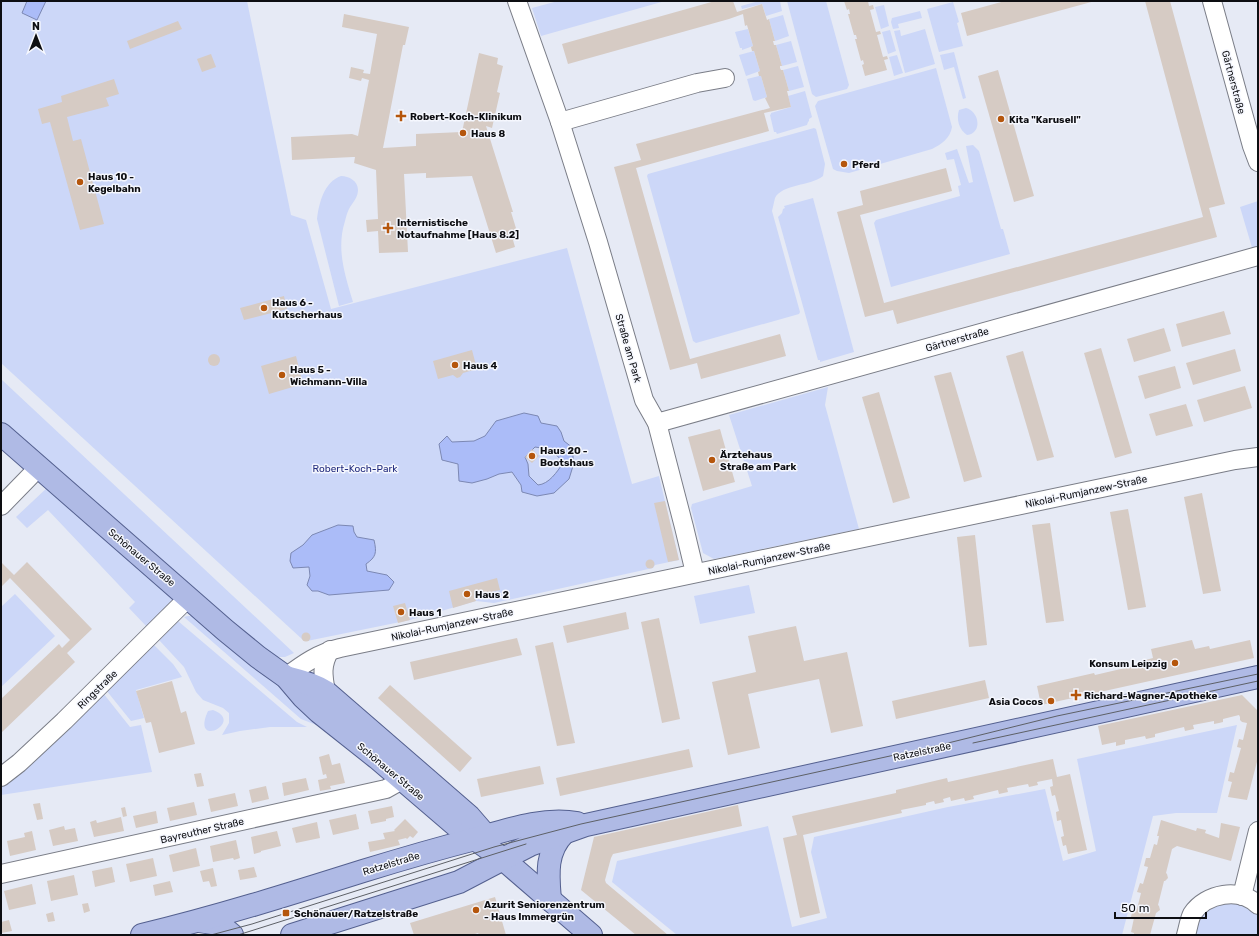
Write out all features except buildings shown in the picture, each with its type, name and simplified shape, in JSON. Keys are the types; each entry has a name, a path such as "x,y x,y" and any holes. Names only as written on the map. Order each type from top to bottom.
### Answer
{"main road":[{"name":"Schönauer Straße","path":"1,434 120,539 253,652 286,677 314,708 454,824 480,837 503,859 591,935"},
{"name":"Schönauer Straße","path":"286,677 309,683 326,692 469,816 480,837"},
{"name":"Ratzelstraße","path":"292,935 459,882 530,845 586,825 1257,681"},
{"path":"426,852 434,836 435,829 430,805"},
{"name":"Ratzelstraße","path":"142,935 267,902 426,852 480,837 529,825 554,822 568,822 586,825"},
{"path":"550,900 548,876 549,863 553,848 564,834"},
{"name":"Ratzelstraße","path":"199,921 219,924 232,935"}],"street":[{"name":"Straße am Park","path":"517,1 560,122 598,242 644,400 657,423 695,573"},
{"name":"Gärtnerstraße","path":"1212,1 1252,146 1258,162"},
{"path":"560,122 697,83 724,78"},
{"name":"Gärtnerstraße","path":"657,423 1258,256"},
{"name":"Nikolai-Rumjanzew-Straße","path":"286,677 308,661 330,650 1235,460 1258,457"},
{"path":"1,506 39,467"},
{"name":"Ringstraße","path":"1,777 19,763 64,721 189,597"},
{"path":"326,692 322,673 326,657 330,650"},
{"name":"Bayreuther Straße","path":"1,874 386,789 402,780"},
{"path":"1242,896 1258,831"},
{"path":"1186,935 1192,915 1202,903 1216,896 1229,894 1242,896 1258,905"}],"green space":[{"name":"Robert-Koch-Park","path":"1,1 247,1 291,215 306,220 331,309 567,248 632,484 659,476 679,560 655,565 653,568 494,603 476,601 410,620 307,641 303,640 1,363"},
{"path":"558,1 665,1 541,36 532,8"},
{"path":"759,1 780,1 782,11 766,16 762,4 742,9 741,6"},
{"path":"787,1 826,1 849,85 847,89 816,97 812,94"},
{"path":"953,2 959,22 957,23 963,46 939,52 927,9"},
{"path":"884,5 889,26 881,29 875,7"},
{"path":"920,11 922,18 898,24 899,28 893,29 891,22 892,18"},
{"path":"783,15 789,36 775,41 769,19"},
{"path":"748,29 753,46 742,50 735,32"},
{"path":"925,29 935,64 905,73 894,31 900,30 901,36"},
{"path":"890,30 896,51 888,54 882,32"},
{"path":"791,41 797,62 782,66 776,45"},
{"path":"754,51 760,71 746,76 739,55"},
{"path":"954,52 966,98 963,99 954,67 944,70 940,55"},
{"path":"897,55 903,73 894,76 889,57"},
{"path":"798,66 804,87 789,91 783,70"},
{"path":"936,68 952,127 945,140 932,149 849,173 833,169 815,106 818,101"},
{"path":"761,76 767,97 755,101 753,100 747,79"},
{"path":"805,91 812,117 809,119 807,125 777,134 774,132 770,115 771,113 791,107 788,96"},
{"path":"966,108 974,113 977,122 975,130 967,135 960,127 958,117 959,110"},
{"path":"814,128 816,129 825,164 823,176 811,182 784,190 779,193 775,198 772,211 800,312 799,314 696,343 693,341 647,176 648,174"},
{"path":"973,145 979,151 1001,229 1003,229 1010,254 891,287 874,223 876,220 960,196 958,186 961,185 954,159 947,160 945,153 957,149 969,183 973,182 966,146"},
{"path":"341,176 347,177 355,182 358,187 358,193 349,209 342,231 341,242 341,252 347,282 353,302 339,306 317,219 319,206 326,188 335,179"},
{"path":"813,198 854,352 820,362 820,360 818,360 778,217 785,208 784,206"},
{"path":"1258,201 1258,249 1253,251 1240,207"},
{"path":"1,379 294,653 285,657 279,657 274,656 262,648 167,566 119,529 1,422"},
{"path":"828,387 825,405 859,529 714,559 703,553 691,508 692,504 752,486 729,415"},
{"path":"49,486 175,600 147,627 129,608 135,602 48,510 27,528 16,517"},
{"path":"749,585 755,613 700,624 694,596"},
{"path":"15,594 55,636 1,687 1,607"},
{"path":"197,616 329,730 301,719 184,617"},
{"path":"178,621 297,722 307,727 270,727 222,735 229,723 229,713 223,708 203,700 196,692 184,667 159,640"},
{"path":"154,645 173,664 182,677 136,690 144,718 131,721 106,690"},
{"path":"103,693 130,727 141,725 152,772 1,795 1,787 25,767"},
{"path":"213,710 222,715 224,721 216,730 210,731 206,729 204,723 208,711"},
{"path":"1237,725 1217,813 1176,813 1153,816 1122,935 677,935 612,882 617,861 768,826 792,927 827,918 811,852 814,837 948,807 1045,789 1063,861 1096,851 1077,759"},
{"path":"1209,899 1258,905 1258,935 1186,935"}],"water":[{"path":"27,1 46,1 37,20 22,13"},
{"path":"524,413 538,416 541,423 557,426 564,441 573,448 573,466 569,479 554,493 537,496 522,492 521,485 512,472 499,474 472,483 459,481 458,464 442,460 439,444 447,436 452,442 474,441 485,436 496,421","holes":["535,447 554,453 563,463 549,480 538,485 529,476 528,464 525,457"]},
{"path":"338,525 353,526 357,537 374,540 375,554 374,557 366,564 367,571 387,575 394,582 389,590 329,595 318,591 312,591 307,585 310,576 309,567 293,568 290,561 291,553 303,545 312,535"}],"tram line":[{"path":"211,935 252,924 494,847 581,824 940,745 1057,716 1258,674"},
{"path":"973,743 1258,681"},
{"path":"238,935 526,844"}],"place":[{"name":"Robert-Koch-Klinikum","path":"401,116"},
{"name":"Kita \"Karusell\"","path":"1001,119"},
{"name":"Haus 8","path":"463,133"},
{"name":"Pferd","path":"844,164"},
{"name":"Haus 10 - Kegelbahn","path":"80,182"},
{"name":"Internistische Notaufnahme [Haus 8.2]","path":"388,228"},
{"name":"Haus 6 - Kutscherhaus","path":"264,308"},
{"name":"Haus 4","path":"455,365"},
{"name":"Haus 5 - Wichmann-Villa","path":"282,375"},
{"name":"Haus 20 - Bootshaus","path":"532,456"},
{"name":"Ärztehaus Straße am Park","path":"712,460"},
{"name":"Haus 2","path":"467,594"},
{"name":"Haus 1","path":"401,612"},
{"name":"Konsum Leipzig","path":"1175,663"},
{"name":"Richard-Wagner-Apotheke","path":"1076,695"},
{"name":"Asia Cocos","path":"1051,701"},
{"name":"Azurit Seniorenzentrum - Haus Immergrün","path":"476,910"},
{"name":"Schönauer/Ratzelstraße","path":"286,913"}]}
